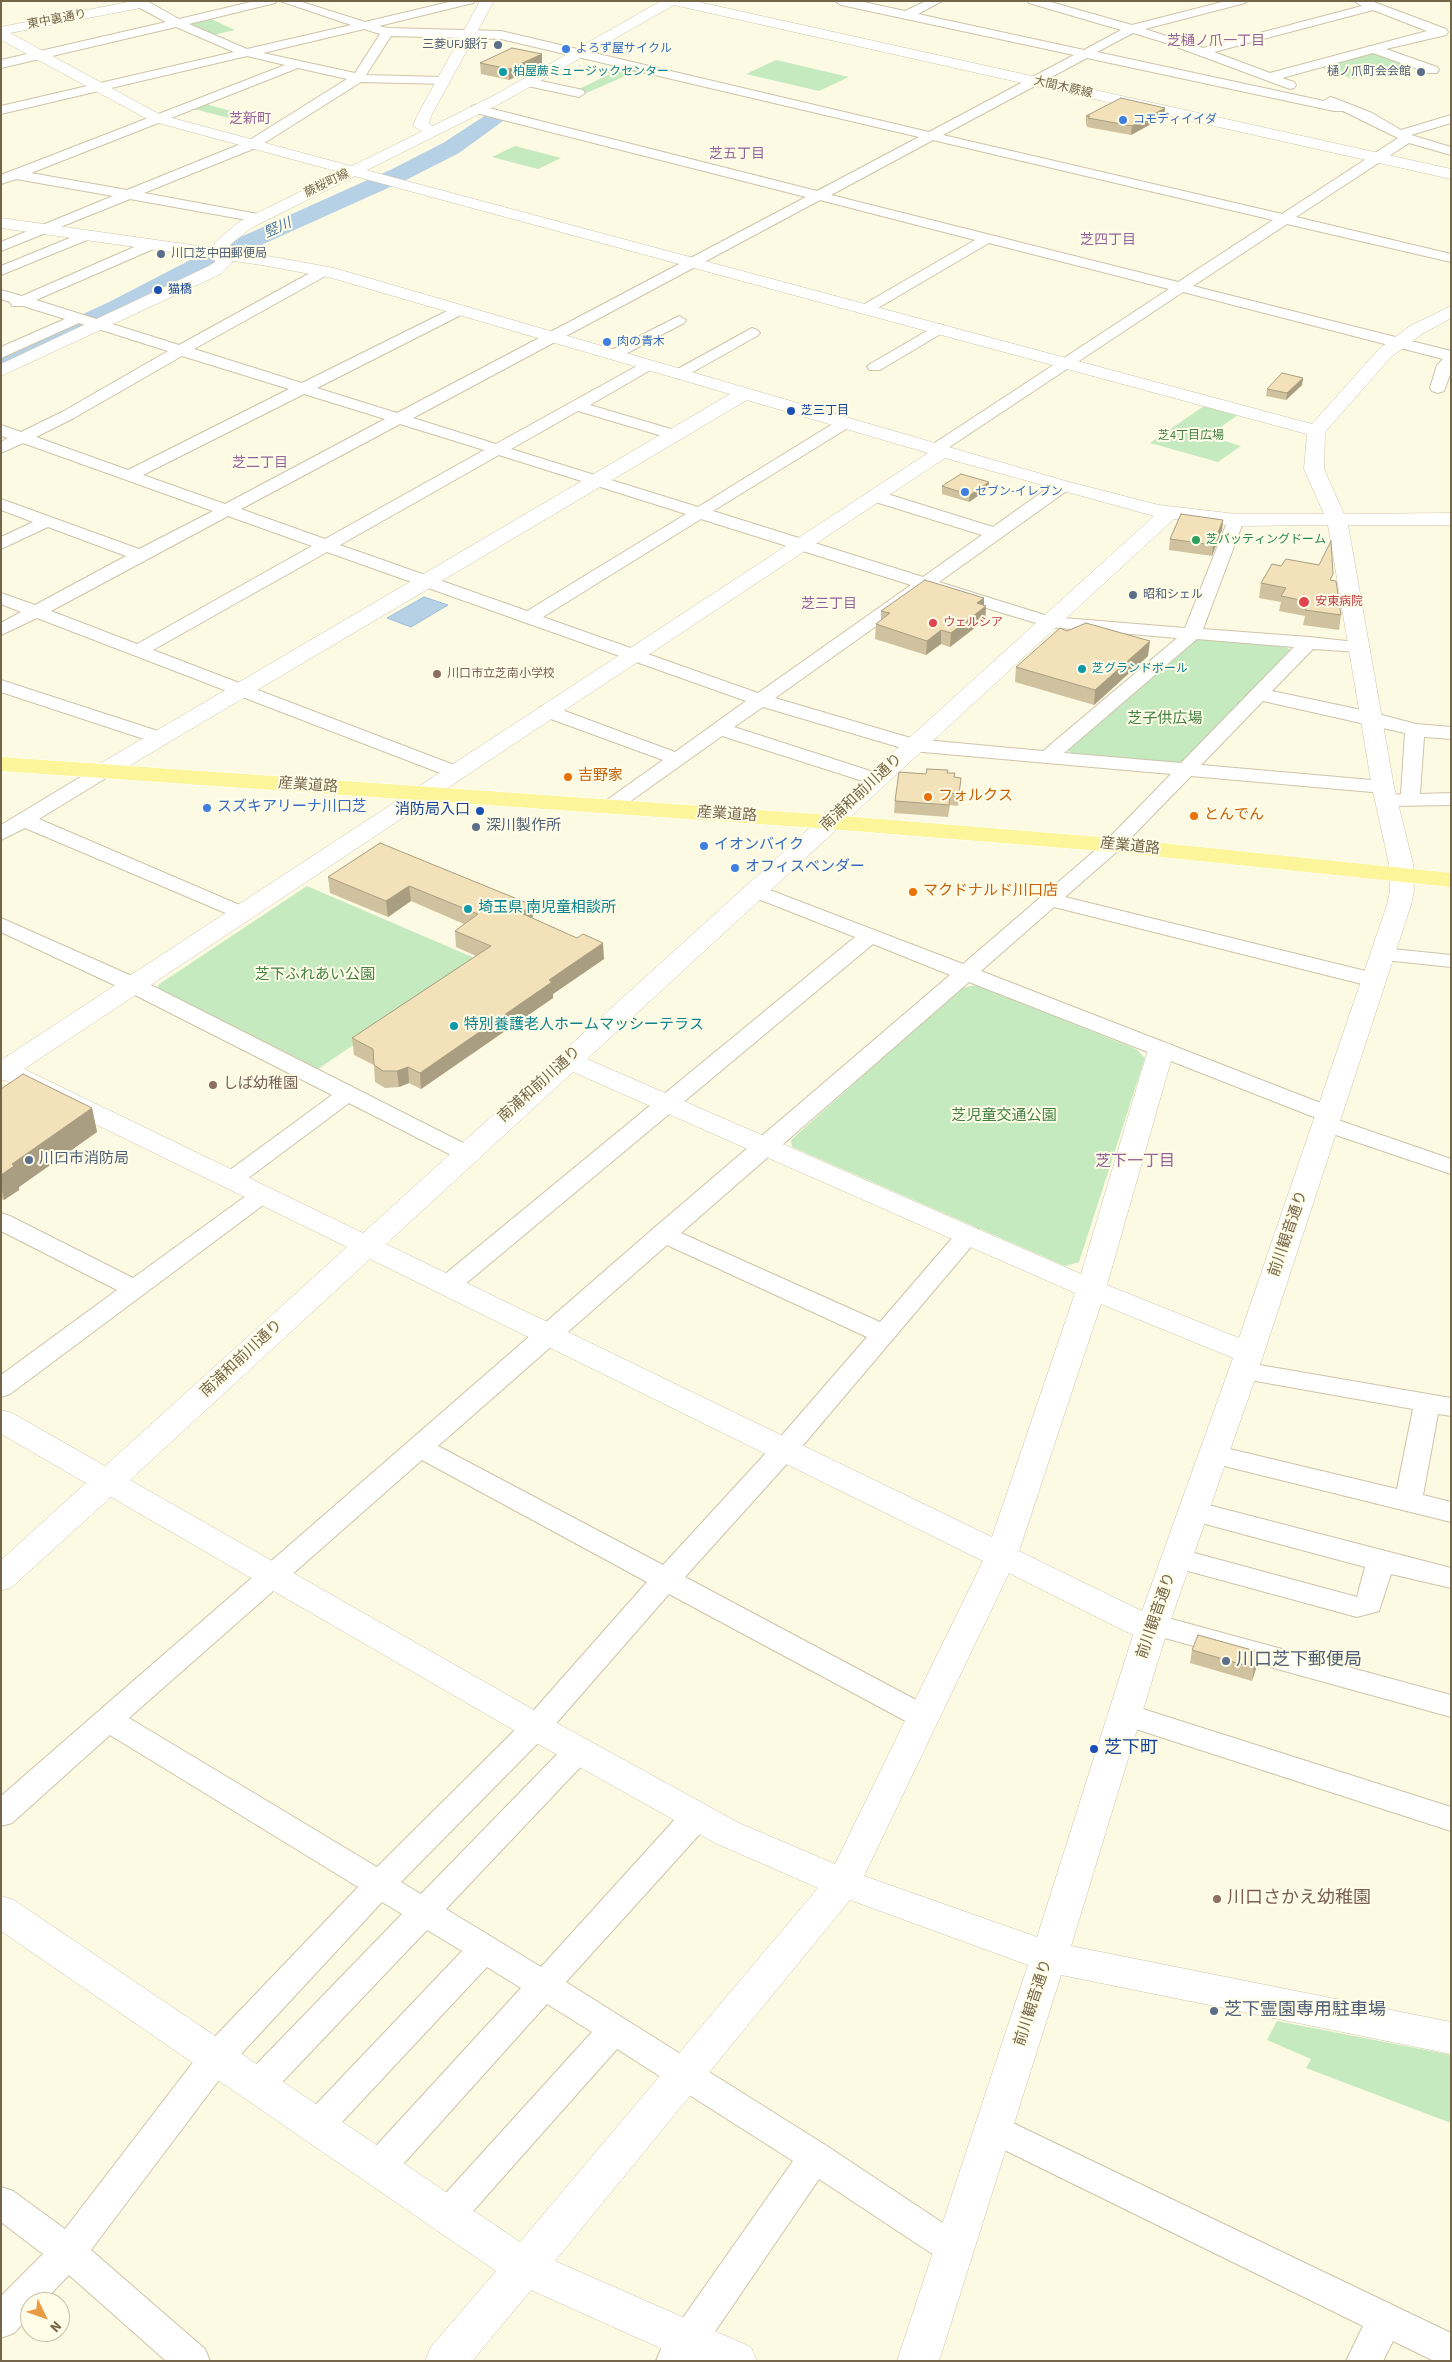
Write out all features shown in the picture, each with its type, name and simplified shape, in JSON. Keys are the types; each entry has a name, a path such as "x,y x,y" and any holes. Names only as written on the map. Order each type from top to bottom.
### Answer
{"main road":[{"name":"産業道路","path":"1,764 830,822 1112,845 1451,880"}],"street":[{"path":"1,64 271,1"},
{"path":"286,1 387,32 501,35 1451,258"},
{"path":"359,24 449,1"},
{"path":"1,105 240,50 469,1"},
{"path":"432,131 421,125 487,1"},
{"name":"蕨桜町線","path":"1,371 90,322 215,270 224,263 221,246 228,236 258,218 477,110 671,1"},
{"name":"大間木蕨線","path":"675,1 1451,174"},
{"path":"841,1 1334,107 1345,107"},
{"path":"906,15 936,1"},
{"path":"1033,1 1132,29 1202,52 1345,107 1404,136 1451,151"},
{"path":"1058,8 1085,1"},
{"path":"1,630 1132,29 1241,1"},
{"path":"1360,1 1445,34"},
{"path":"140,3 178,23 240,50 358,78 443,81"},
{"name":"東中裏通り","path":"1,32 140,3"},
{"path":"1202,52 1374,6"},
{"path":"1,32 156,118 388,179 1316,431 1385,354 1416,330 1451,311"},
{"path":"1,248 253,144 358,78 387,32"},
{"path":"1270,78 1374,49 1445,34"},
{"path":"1374,49 1433,70"},
{"path":"6,175 298,64"},
{"path":"527,82 579,93"},
{"path":"1,110 94,85"},
{"path":"477,110 1451,358 1445,365 1438,388"},
{"path":"3,1070 875,496 1066,363 1378,158 1404,136 1451,119"},
{"path":"6,175 258,218"},
{"path":"1,223 153,244 324,271 1062,486 1169,513 1236,520 1451,519"},
{"path":"1,271 87,235"},
{"path":"866,309 986,239"},
{"path":"1,310 153,244"},
{"path":"1,448 68,415 180,350 324,271"},
{"path":"1,294 1049,622 1359,647"},
{"path":"130,475 460,310"},
{"path":"613,355 679,320"},
{"path":"1,353 90,322"},
{"path":"875,367 940,329"},
{"path":"679,374 752,333"},
{"path":"139,650 649,365"},
{"path":"1,834 104,771 745,393"},
{"path":"578,406 675,435"},
{"path":"530,618 845,422"},
{"path":"1,430 761,700 912,745 1185,771 1384,794 1410,800 1451,799"},
{"name":"前川観音通り","path":"918,2361 992,2128 1050,1957 1124,1714 1399,905 1402,875 1370,718 1337,520 1314,468 1316,431"},
{"path":"611,806 1062,486"},
{"path":"875,496 995,533"},
{"path":"1,504 141,556"},
{"name":"南浦和前川通り","path":"1,1579 465,1153 755,891 912,745 1169,513"},
{"path":"1046,758 1192,634 1236,520"},
{"path":"1,544 47,521"},
{"path":"1,598 455,772"},
{"path":"1,1814 663,1234 1112,845 1309,642"},
{"path":"1,686 160,738"},
{"path":"1258,694 1370,718 1415,730 1451,733"},
{"path":"547,711 677,759"},
{"path":"720,729 876,779"},
{"path":"1410,800 1415,730"},
{"path":"23,820 242,913"},
{"path":"755,891 1161,1050 1327,1119 1451,1167"},
{"path":"1050,900 1378,967 1451,961"},
{"path":"1,924 133,986 465,1153"},
{"path":"448,1285 870,936"},
{"path":"446,2361 685,2076 843,1883 1002,1557 1091,1289 1161,1050"},
{"path":"568,1060 1091,1289 1245,1362 1439,1405 1408,1502"},
{"path":"3,1070 786,1449 1002,1557 1153,1628 1451,1706"},
{"path":"232,1180 347,1094"},
{"path":"1,1388 262,1195"},
{"path":"1,1221 135,1289"},
{"path":"663,1234 884,1334"},
{"path":"1,2321 68,2252 216,2058 379,1885 536,1727 667,1578 786,1449 969,1236"},
{"path":"1,1420 536,1727 727,1833 843,1883 1050,1957 1451,2038"},
{"path":"419,1447 667,1578 923,1717"},
{"path":"1213,1454 1451,1512"},
{"path":"1193,1511 1451,1578"},
{"path":"1176,1558 1357,1607 1369,1604 1382,1561"},
{"path":"1124,1714 1451,1819"},
{"path":"109,1720 544,1985 815,2157 954,2250"},
{"path":"257,2086 579,1750"},
{"path":"377,2169 697,1816"},
{"path":"1,1911 377,2169 525,2268 681,2350 736,2361"},
{"path":"316,2127 484,1949"},
{"path":"447,2216 614,2030"},
{"path":"992,2128 1384,2321 1451,2351"},
{"path":"681,2350 815,2157"},
{"path":"1,2202 68,2252 192,2361"},
{"path":"1364,2361 1384,2321"}],"green space":[{"path":"209,18 235,30 213,35 186,23"},
{"path":"1368,52 1377,53 1409,64 1353,79 1317,66"},
{"path":"776,60 849,77 819,91 746,74"},
{"path":"624,65 642,69 586,93 575,91 610,74 600,71 606,68 613,70"},
{"path":"202,103 238,113 229,118 190,108"},
{"path":"515,146 561,158 538,169 492,157"},
{"name":"芝4丁目広場","path":"1204,406 1238,415 1208,436 1241,446 1218,462 1150,443"},
{"name":"芝子供広場","path":"1203,638 1283,645 1292,651 1183,762 1173,765 1074,756 1066,749 1193,640"},
{"name":"芝下ふれあい公園","path":"307,886 479,960 318,1069 158,989 158,985"},
{"name":"芝児童交通公園","path":"976,985 1136,1049 1145,1058 1079,1262 1065,1266 792,1147 791,1140 961,988"},
{"path":"1277,2021 1451,2055 1451,2123 1306,2068 1311,2059 1267,2040"}],"water":[{"path":"424,597 448,605 411,627 387,618"}],"building":[{"path":"512,48 542,54 509,69 480,63"},
{"path":"1121,98 1165,108 1132,126 1088,118 1090,116 1086,116"},
{"path":"1282,373 1303,378 1287,393 1267,389"},
{"path":"961,474 989,482 970,495 942,486"},
{"path":"1181,514 1223,520 1213,545 1170,539"},
{"path":"1331,541 1333,574 1330,580 1336,581 1341,615 1305,610 1310,602 1281,596 1286,588 1261,583 1272,564 1281,566 1286,559 1319,565"},
{"name":"ウェルシア","path":"925,580 984,598 977,603 986,606 951,633 941,630 927,641 876,624 890,613 881,611"},
{"name":"芝グランドボール","path":"1086,623 1150,641 1095,690 1016,667 1060,628 1067,631"},
{"path":"927,769 948,770 947,773 955,773 954,777 961,778 959,794 950,793 949,805 895,801 899,772 926,774"},
{"path":"380,843 532,905 521,913 577,938 583,934 603,943 549,980 552,982 420,1073 408,1067 397,1071 383,1071 374,1065 373,1049 352,1038 491,946 455,931 478,914 409,886 386,901 328,877"},
{"path":"23,1074 92,1108 12,1164 14,1166 1,1175 1,1089"},
{"path":"1198,1635 1259,1652 1254,1668 1192,1650"}],"waterway":[{"name":"竪川","path":"1,361 118,307 202,263 400,174 451,148 496,117"}],"place":[{"name":"三菱UFJ銀行","path":"498,45"},
{"name":"よろず屋サイクル","path":"566,49"},
{"name":"柏屋蕨ミュージックセンター","path":"503,72"},
{"name":"樋ノ爪町会会館","path":"1421,72"},
{"name":"コモディイイダ","path":"1123,120"},
{"name":"川口芝中田郵便局","path":"161,254"},
{"name":"猫橋","path":"158,290"},
{"name":"肉の青木","path":"607,342"},
{"name":"芝三丁目","path":"791,411"},
{"name":"セブン-イレブン","path":"965,492"},
{"name":"芝バッティングドーム","path":"1196,540"},
{"name":"昭和シェル","path":"1133,595"},
{"name":"安東病院","path":"1304,602"},
{"name":"ウェルシア","path":"933,623"},
{"name":"芝グランドボール","path":"1082,669"},
{"name":"川口市立芝南小学校","path":"437,674"},
{"name":"吉野家","path":"568,777"},
{"name":"フォルクス","path":"928,797"},
{"name":"スズキアリーナ川口芝","path":"207,808"},
{"name":"消防局入口","path":"480,811"},
{"name":"とんでん","path":"1194,816"},
{"name":"深川製作所","path":"476,827"},
{"name":"イオンバイク","path":"704,846"},
{"name":"オフィスベンダー","path":"735,868"},
{"name":"マクドナルド川口店","path":"913,892"},
{"name":"埼玉県 南児童相談所","path":"468,909"},
{"name":"特別養護老人ホームマッシーテラス","path":"454,1026"},
{"name":"しば幼稚園","path":"213,1085"},
{"name":"川口市消防局","path":"29,1160"},
{"name":"川口芝下郵便局","path":"1226,1661"},
{"name":"芝下町","path":"1094,1749"},
{"name":"川口さかえ幼稚園","path":"1217,1899"},
{"name":"芝下霊園専用駐車場","path":"1214,2011"}],"district":[{"name":"芝樋ノ爪一丁目","path":"1216,42"},
{"name":"芝新町","path":"250,120"},
{"name":"芝五丁目","path":"737,155"},
{"name":"芝四丁目","path":"1108,241"},
{"name":"芝二丁目","path":"260,464"},
{"name":"芝三丁目","path":"829,605"},
{"name":"芝下一丁目","path":"1135,1162"}]}
